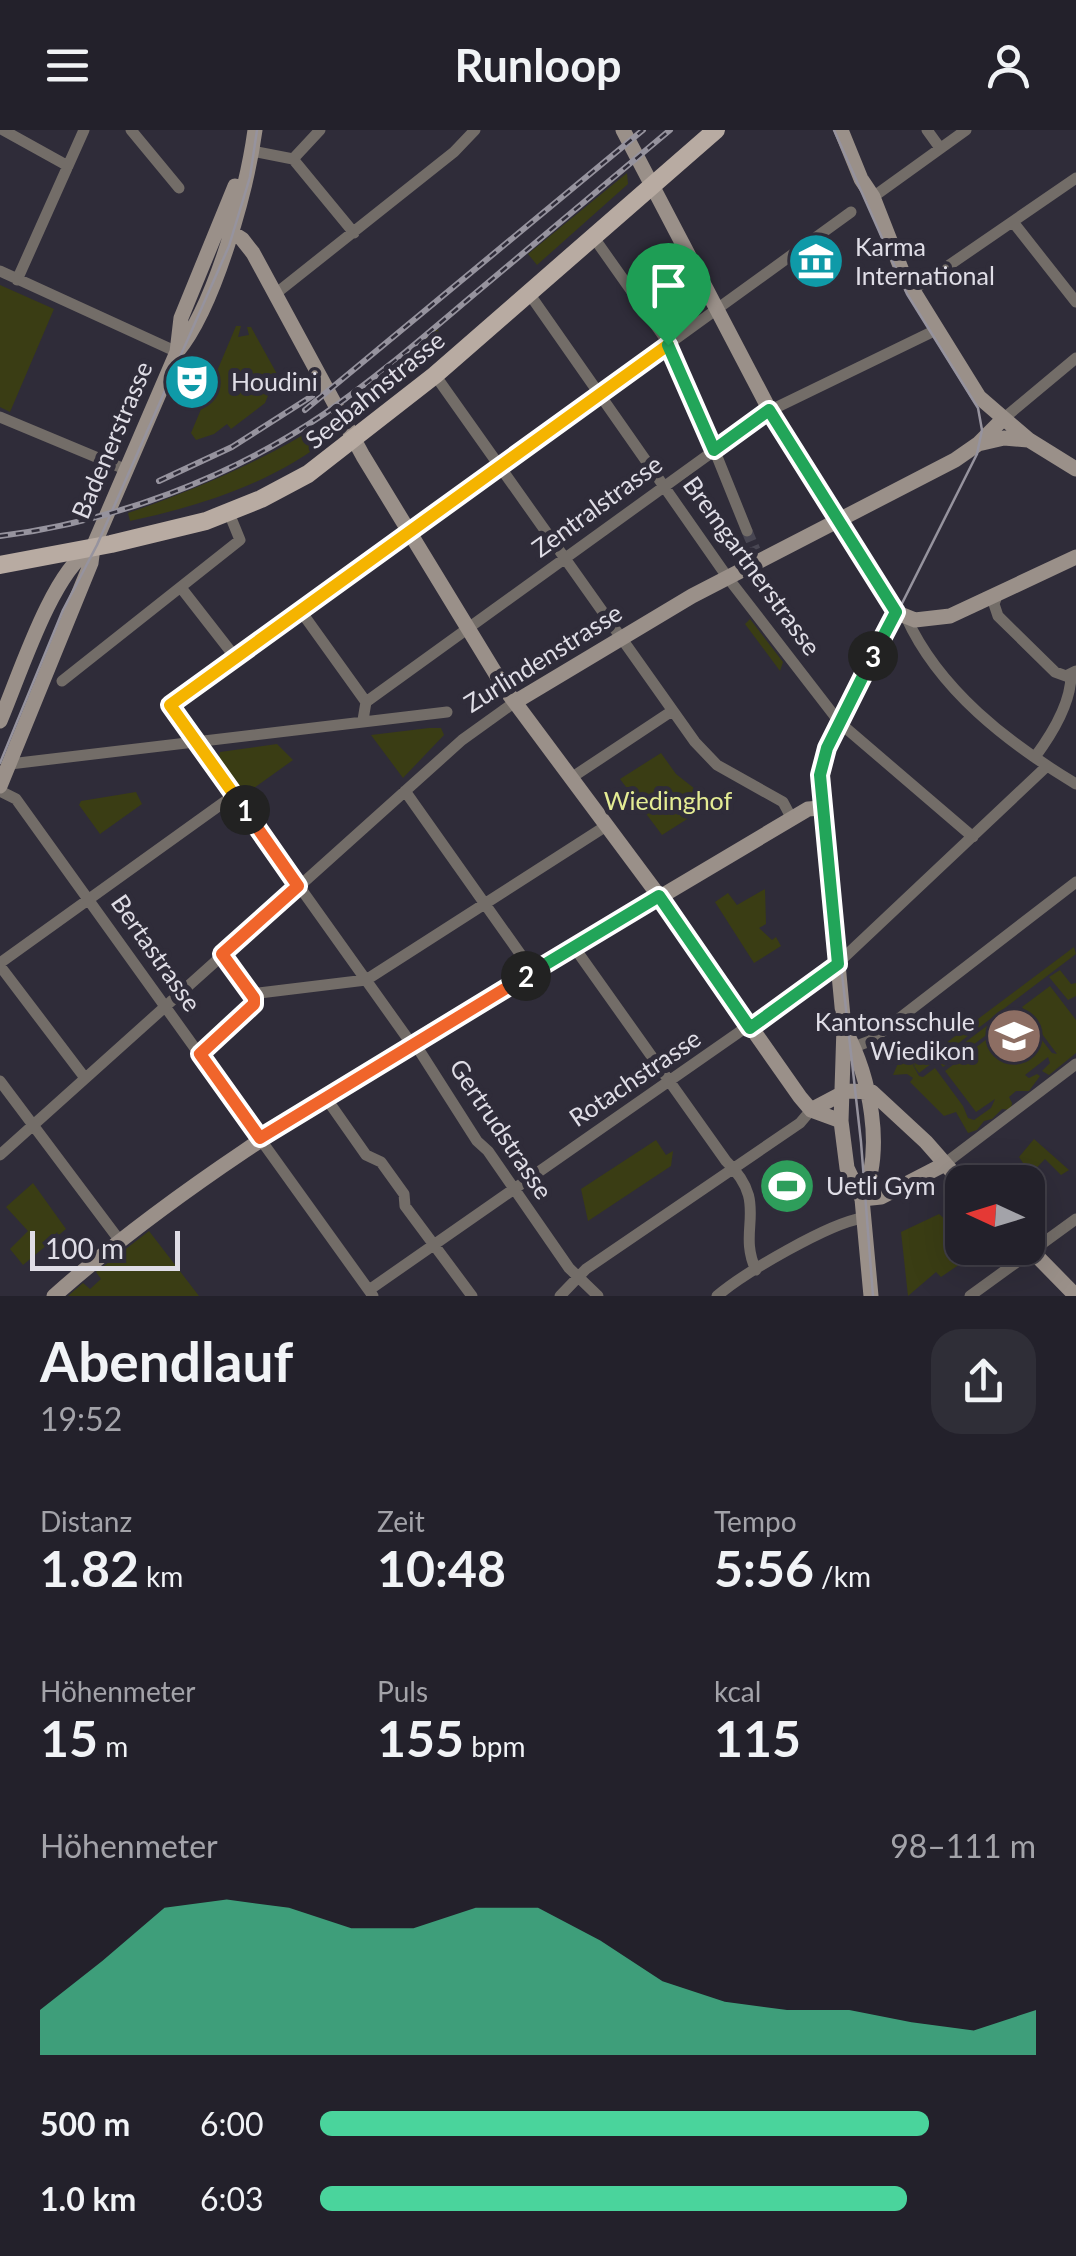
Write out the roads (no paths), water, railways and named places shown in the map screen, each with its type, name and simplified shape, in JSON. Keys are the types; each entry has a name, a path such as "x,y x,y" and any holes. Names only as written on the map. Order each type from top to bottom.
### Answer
{"main road":[{"name":"Seebahnstrasse","path":"0,565 166,532 229,513 308,474 435,375 716,130"}],"street":[{"path":"2,130 68,166"},
{"path":"18,280 84,130"},
{"path":"131,130 178,188"},
{"name":"Badenerstrasse","path":"0,789 91,563 93,547 177,352 195,324 224,256 225,227 251,156 255,130"},
{"path":"292,159 320,130"},
{"path":"274,295 454,152 475,130"},
{"path":"622,130 769,410 922,650 985,718 1076,784"},
{"path":"841,130 913,290 979,397 1029,440 1076,469"},
{"path":"927,130 940,148"},
{"path":"873,197 966,130"},
{"path":"251,156 292,159 354,234"},
{"path":"913,290 1076,178"},
{"path":"182,589 235,657 851,212"},
{"path":"1013,222 1076,302"},
{"path":"225,227 253,252 355,441 515,702 811,1110 841,1120"},
{"path":"592,235 668,345 747,532"},
{"path":"0,270 177,352"},
{"name":"Bremgartnerstrasse","path":"528,292 728,578 840,723 973,836"},
{"name":"Zentralstrasse","path":"366,702 769,410 936,330"},
{"name":"Zurlindenstrasse","path":"0,1155 485,721 728,578 757,555 837,522 955,460 1076,358"},
{"path":"435,375 706,756 784,802 792,819"},
{"path":"0,417 124,476"},
{"path":"978,444 1004,438 1029,440"},
{"path":"62,681 240,540 229,513"},
{"name":"Badenerstrasse","path":"0,722 60,583 73,560 93,547"},
{"path":"901,614 924,620 950,616 1076,556"},
{"path":"998,593 994,604 998,616 1055,672 1074,673 1049,738 1035,757"},
{"path":"300,610 366,702 363,720"},
{"path":"862,1199 847,1168 841,1120 844,1027 821,808 821,769 840,723 901,614"},
{"name":"Gertrudstrasse","path":"235,657 170,705 440,1080 454,1109 578,1276 598,1296"},
{"path":"570,778 672,711"},
{"path":"10,764 447,712"},
{"name":"Rotachstrasse","path":"371,1293 838,964 1047,766"},
{"name":"Bertastrasse","path":"0,789 12,794 90,899 371,1293"},
{"path":"405,791 533,972"},
{"path":"85,1078 0,964 234,795"},
{"path":"54,1296 260,1138 659,896 808,809 821,808"},
{"path":"251,994 366,980 606,826"},
{"path":"854,1047 870,1041 1076,882"},
{"path":"574,948 748,1186 752,1219 748,1254 756,1270"},
{"path":"200,1054 253,1006 251,994 222,954"},
{"path":"844,1027 866,1091 873,1166 862,1199 871,1296"},
{"path":"862,1199 881,1197 943,1165 1076,1064"},
{"path":"0,1081 120,1242"},
{"path":"560,1296 578,1276 842,1092 866,1091 880,1098 926,1142 943,1165"},
{"path":"326,1098 366,1155 381,1162 404,1194 406,1206 472,1296"},
{"path":"717,1296 841,1223 863,1218"},
{"path":"1045,1238 1076,1218"},
{"path":"970,1296 1009,1265"},
{"path":"1045,1265 1076,1296"}],"tunnel":[{"path":"747,531 755,550"}],"tram line":[{"path":"0,763 63,610 97,545 229,246 250,177 257,130"},
{"path":"834,130 907,294 978,408 982,430 977,454 823,767 822,797 861,1142 873,1296"}],"railway":[{"path":"305,410 643,130"},
{"path":"0,536 85,520 169,494 288,437 383,370 670,130"},
{"path":"159,481 232,447 312,396"}],"place":[{"name":"Karma International","path":"816,261"},
{"name":"Houdini","path":"192,382"},
{"name":"Kantonsschule Wiedikon","path":"1014,1036"},
{"name":"Uetli Gym","path":"787,1186"}],"park label":[{"name":"Wiedinghof","path":"668,801"}]}
